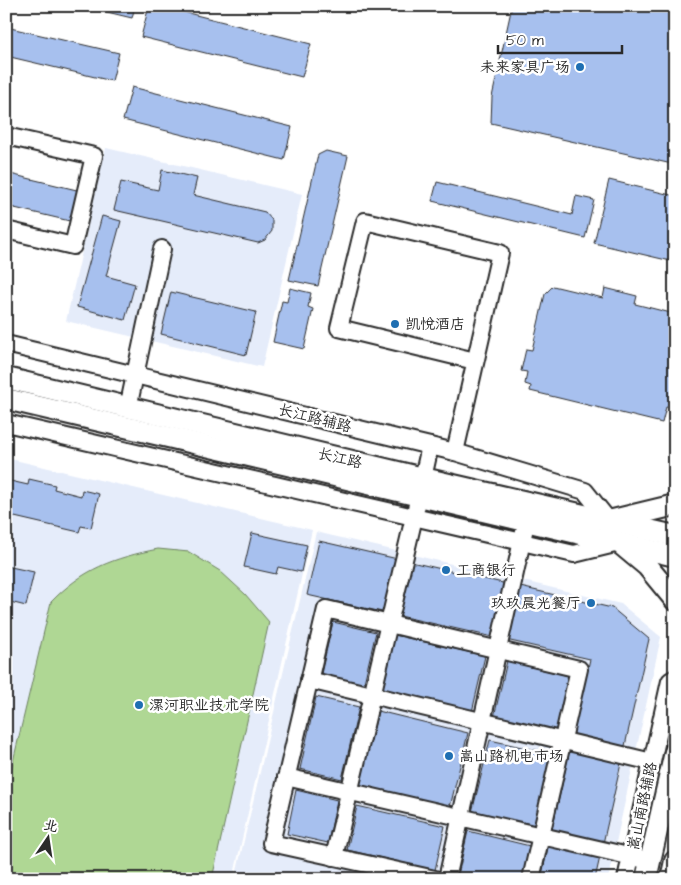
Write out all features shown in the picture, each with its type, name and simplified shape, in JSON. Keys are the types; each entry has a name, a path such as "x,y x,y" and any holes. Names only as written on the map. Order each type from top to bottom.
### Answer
{"main road":[{"name":"长江路","path":"6,378 128,408 421,487 527,521 675,556"},
{"name":"长江路","path":"6,399 421,487 609,521 675,536"},
{"path":"609,521 675,505"},
{"path":"619,543 647,566 675,600"},
{"path":"643,866 675,752"},
{"path":"671,879 675,861"}],"street":[{"path":"6,136 94,156 73,246 6,230"},
{"path":"455,452 476,361 500,253 365,221 339,328 476,361"},
{"path":"128,408 162,249"},
{"name":"长江路辅路","path":"6,344 455,452 585,491 609,521"},
{"path":"6,423 574,554 619,543"},
{"path":"334,857 430,446"},
{"path":"447,879 527,521"},
{"path":"435,879 271,843 326,609 579,669 531,879"},
{"name":"嵩山南路辅路","path":"626,879 643,866 652,762 670,681 675,678"},
{"path":"309,680 652,762"},
{"path":"286,777 541,836 643,866"}],"shaded area":[{"path":"106,148 302,194 262,367 66,321"},
{"name":"漯河职业技术学院","path":"6,458 312,530 233,879 6,879"},
{"name":"嵩山路机电市场","path":"316,532 621,604 661,637 608,879 252,879 236,875"}],"green space":[{"name":"漯河职业技术学院","path":"158,549 189,552 220,571 245,594 269,622 212,879 6,879 6,791 51,602 75,581 100,566 127,556"}],"building":[{"path":"82,6 135,6 132,18"},
{"path":"149,6 160,6 311,44 302,77 141,37"},
{"name":"未来家具广场","path":"512,6 675,6 675,151 672,164 491,123 492,97"},
{"path":"6,27 119,53 112,81 6,56"},
{"path":"132,87 292,127 284,160 123,120"},
{"path":"326,151 348,156 318,286 289,280 318,155"},
{"path":"162,170 197,178 193,195 265,212 272,220 272,231 265,240 258,243 114,210 121,182 158,190"},
{"path":"6,173 81,191 74,222 6,206"},
{"path":"609,180 675,196 675,262 594,243"},
{"path":"437,182 572,215 576,196 594,200 585,238 432,201"},
{"path":"102,216 121,221 106,276 135,284 125,320 77,307"},
{"path":"553,286 603,298 605,288 637,296 635,304 675,314 675,409 666,407 662,423 530,391 531,386 525,384 527,372 521,371 526,349 532,350 545,294"},
{"path":"290,288 311,293 308,307 313,309 304,349 273,342 282,301 287,302"},
{"path":"171,292 256,312 246,355 161,334"},
{"path":"29,479 55,485 54,489 81,496 82,490 99,494 91,528 81,526 79,532 6,515 6,480 28,485"},
{"path":"252,533 307,545 301,572 278,567 276,574 244,567"},
{"path":"319,541 612,608 649,639 595,879 541,879 590,659 307,595"},
{"path":"6,566 34,572 26,606 6,601"},
{"path":"333,622 376,632 363,687 320,678"},
{"path":"395,635 485,656 472,712 382,691"},
{"path":"507,661 569,676 556,731 494,717"},
{"path":"316,697 359,707 342,779 300,769"},
{"path":"378,711 468,733 450,807 360,785"},
{"path":"490,740 553,754 535,827 472,812"},
{"path":"296,790 337,800 328,843 287,834"},
{"path":"357,806 445,826 435,870 347,850"},
{"path":"468,831 530,846 523,879 475,879 458,875"}],"place":[{"name":"未来家具广场","path":"580,67"},
{"name":"凯悦酒店","path":"395,324"},
{"name":"工商银行","path":"446,570"},
{"name":"玖玖晨光餐厅","path":"591,603"},
{"name":"漯河职业技术学院","path":"139,705"},
{"name":"嵩山路机电市场","path":"449,756"}]}
